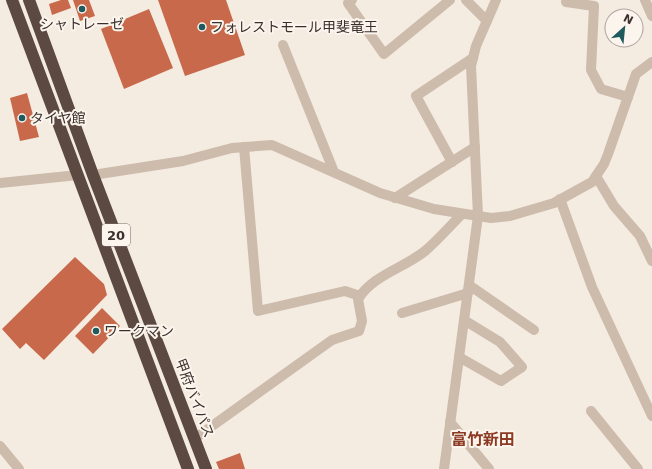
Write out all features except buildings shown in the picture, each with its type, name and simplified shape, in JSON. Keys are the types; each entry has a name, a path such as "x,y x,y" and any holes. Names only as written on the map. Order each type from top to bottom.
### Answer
{"highway":[{"name":"20","path":"12,0 188,469"},
{"name":"甲府バイパス","path":"29,0 93,175 206,469"}],"street":[{"path":"352,0 348,3 384,54 450,0"},
{"path":"466,0 487,22"},
{"path":"444,469 478,216 471,66 496,0"},
{"path":"566,0 566,2 594,6 591,70 601,89 628,97"},
{"path":"645,0 652,16"},
{"path":"283,45 334,172"},
{"path":"452,162 416,96 473,58"},
{"path":"93,175 183,161 244,147 272,145 380,193 395,198 434,209 462,214 491,218 510,216 560,199 592,182 608,154 636,74 652,62"},
{"path":"244,147 258,311 345,291 360,296"},
{"path":"395,198 475,148"},
{"path":"0,183 78,175"},
{"path":"596,176 614,206 647,243 652,262"},
{"path":"560,199 592,287 652,416"},
{"path":"194,438 332,340 359,331 362,321 358,299 362,292 378,279 424,251 462,214"},
{"path":"402,313 468,289"},
{"path":"468,289 534,330"},
{"path":"459,357 501,381 522,367 500,342 464,320"},
{"path":"591,411 638,469"},
{"path":"450,422 489,469"},
{"path":"0,446 19,469"}],"place":[{"name":"シャトレーゼ","path":"82,9"},
{"name":"フォレストモール甲斐竜王","path":"202,27"},
{"name":"タイヤ館","path":"22,118"},
{"name":"ワークマン","path":"96,331"}],"district":[{"name":"富竹新田","path":"483,439"}]}
